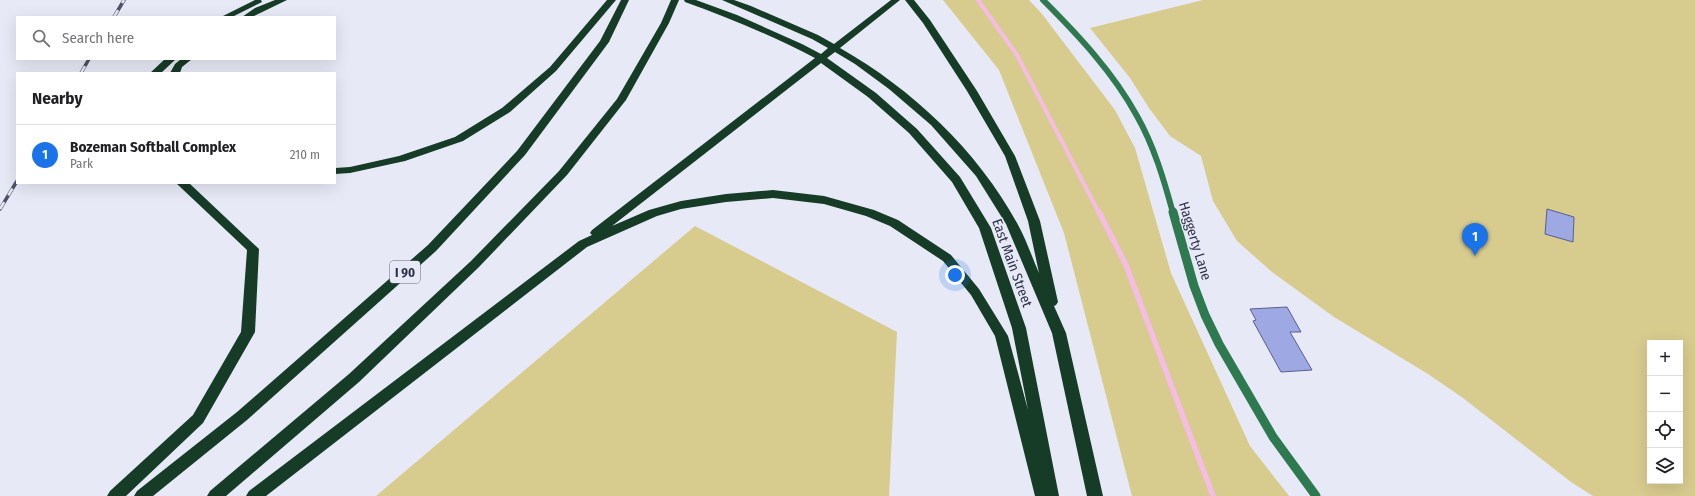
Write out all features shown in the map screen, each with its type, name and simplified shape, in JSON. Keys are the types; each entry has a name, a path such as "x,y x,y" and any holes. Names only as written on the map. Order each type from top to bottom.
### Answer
{"highway":[{"path":"227,16 262,0"},
{"path":"248,16 282,0"},
{"path":"215,496 354,378 475,264 563,173 621,100 665,23 675,0"},
{"name":"East Main Street","path":"688,0 734,17 799,46 821,58 872,94 913,131 956,180 985,228 1019,328 1052,496"},
{"name":"East Main Street","path":"726,0 801,31 858,62 892,87 935,123 980,174 1012,224 1059,333 1095,496"},
{"path":"254,496 583,244 896,0"},
{"path":"909,0 927,22 972,91 1010,156 1034,221 1059,333"},
{"path":"336,171 350,170 400,159 459,139 486,123 506,110 552,69 617,3"},
{"name":"I 90","path":"142,496 242,416 432,248 521,153 604,42 617,3"},
{"path":"155,72 170,60"},
{"path":"175,72 178,66 186,60"},
{"path":"115,496 198,419 248,332 253,249 183,184"},
{"path":"583,244 653,213 681,205 726,198 773,194 824,200 870,213 894,224 947,258 975,292 1001,336 1043,496"}],"street":[{"name":"Haggerty Lane","path":"1044,0 1087,46 1112,78 1138,116 1154,156 1175,218 1194,286 1211,327 1234,372 1272,436 1316,496"}],"shaded area":[{"path":"943,0 1029,0 1042,14 1115,110 1135,148 1171,273 1250,446 1289,496 1132,496 1064,233 999,70"},
{"path":"1203,0 1695,0 1695,496 1593,496 1571,482 1463,398 1428,374 1334,317 1272,272 1237,241 1213,201 1201,156 1170,136 1149,108 1130,78 1090,28"},
{"path":"695,226 897,332 889,496 376,496"}],"building":[{"path":"1547,209 1574,217 1573,242 1545,234"},
{"path":"1287,307 1301,332 1290,332 1312,370 1281,372 1253,321 1256,320 1250,309"}],"waterway":[{"path":"978,0 1017,55 1099,213"},
{"path":"1099,212 1126,265 1213,496"}],"railway":[{"path":"115,16 124,0"},
{"path":"82,72 88,60"},
{"path":"0,209 16,183"}],"place":[{"name":"Bozeman Softball Complex","path":"1475,256"}]}
